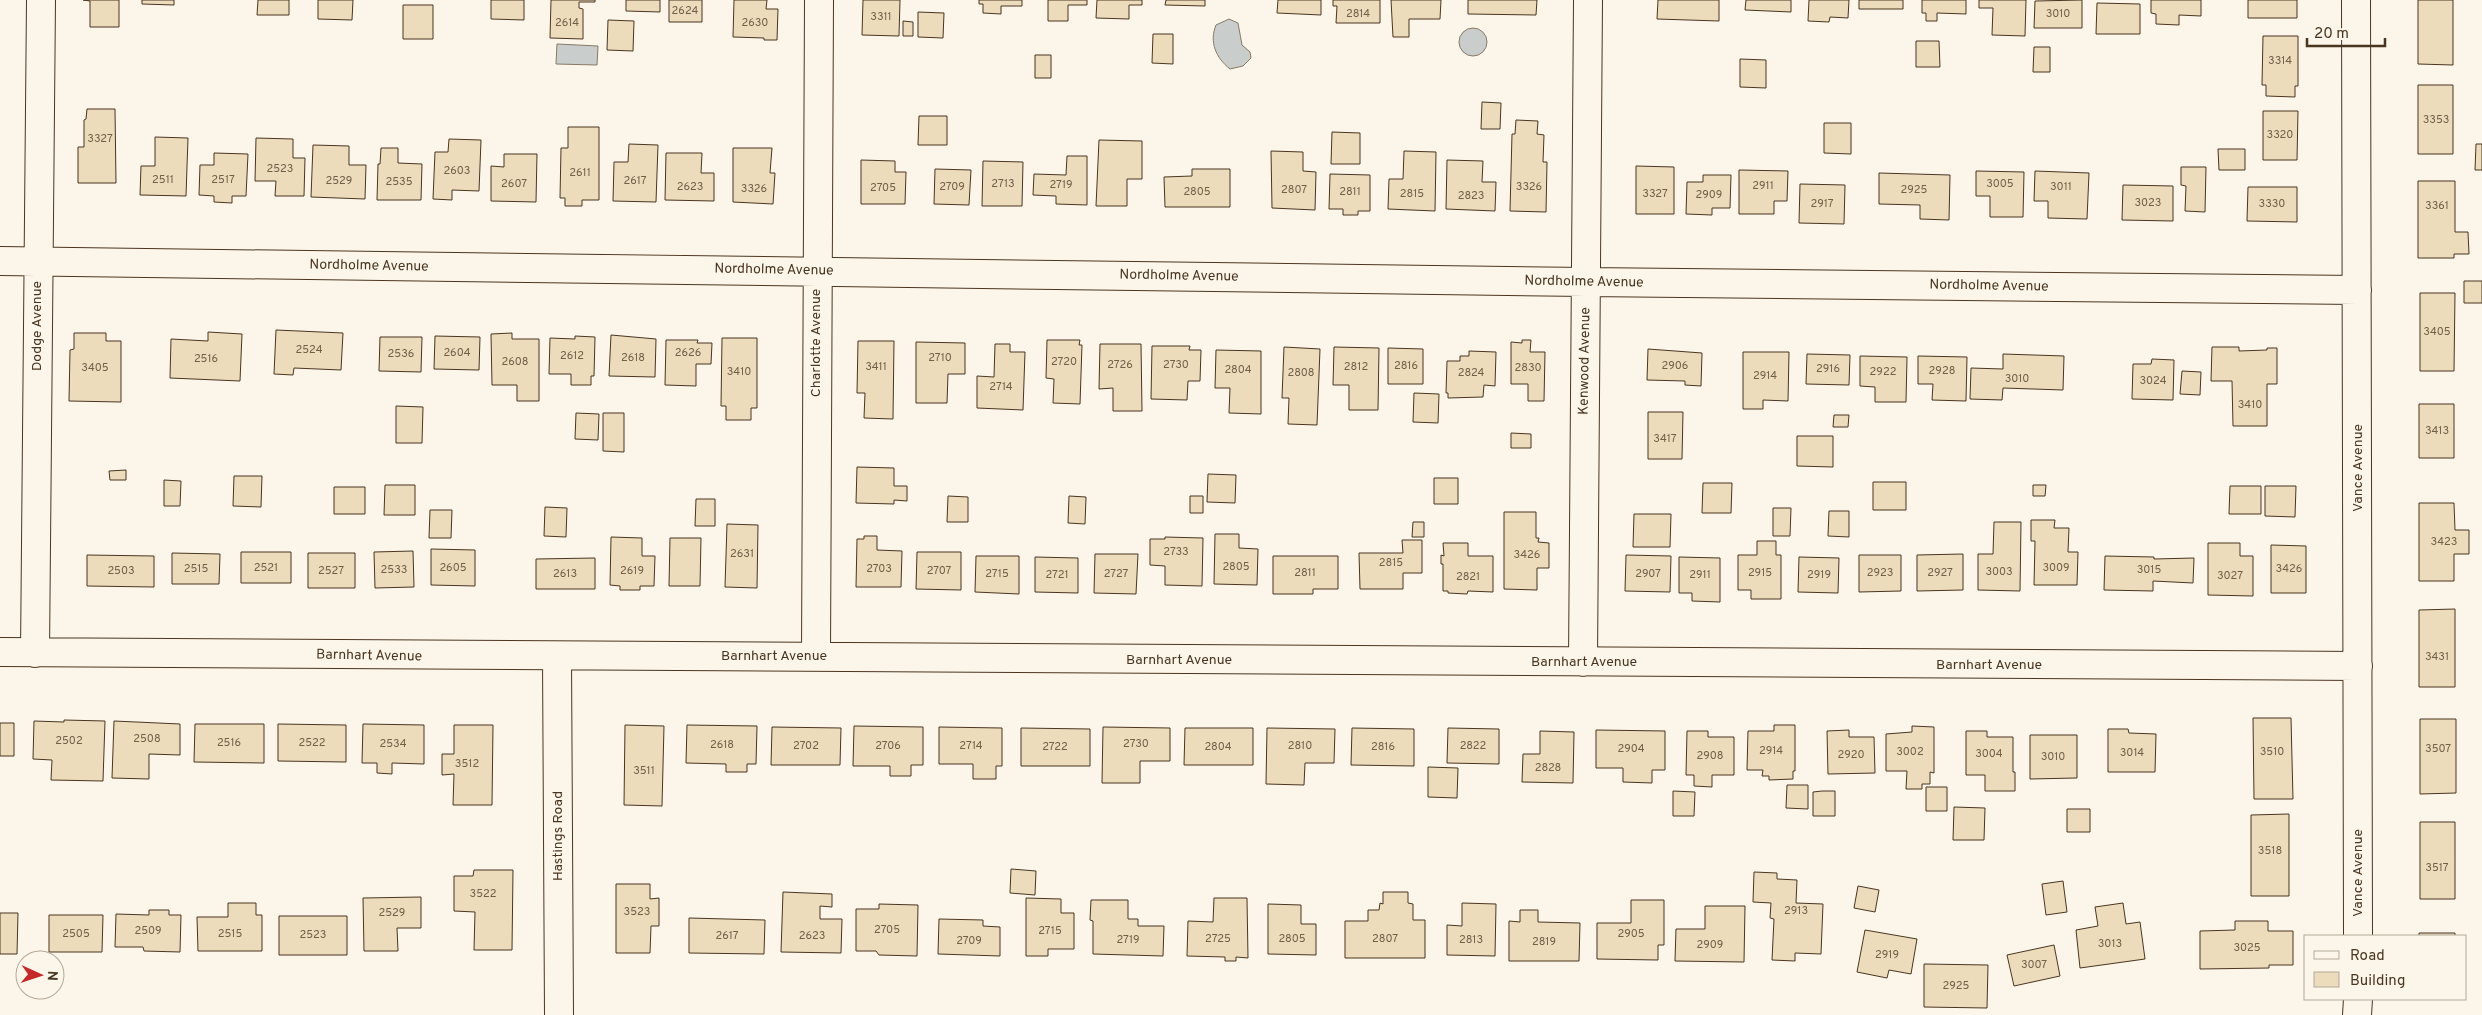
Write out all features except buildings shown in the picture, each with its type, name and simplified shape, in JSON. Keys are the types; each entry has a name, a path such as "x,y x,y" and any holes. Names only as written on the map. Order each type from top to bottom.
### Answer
{"street":[{"name":"Dodge Avenue","path":"35,653 37,261 41,0"},
{"name":"Charlotte Avenue","path":"816,656 816,270 819,0"},
{"name":"Kenwood Avenue","path":"1584,662 1588,0"},
{"name":"Vance Avenue","path":"2356,0 2358,935"},
{"name":"Nordholme Avenue","path":"0,260 1586,282 2357,290"},
{"name":"Barnhart Avenue","path":"0,652 558,657 816,656 1077,660 2358,666"},
{"name":"Hastings Road","path":"558,657 558,1015"},
{"path":"2358,1000 2358,1015"}],"shaded area":[{"path":"1229,19 1238,23 1242,45 1250,52 1251,58 1243,66 1230,69 1218,55 1213,38 1216,25"},
{"path":"1473,28 1483,32 1487,42 1483,52 1473,56 1463,52 1459,42 1463,32"},
{"path":"557,44 598,46 597,65 556,64"}]}
